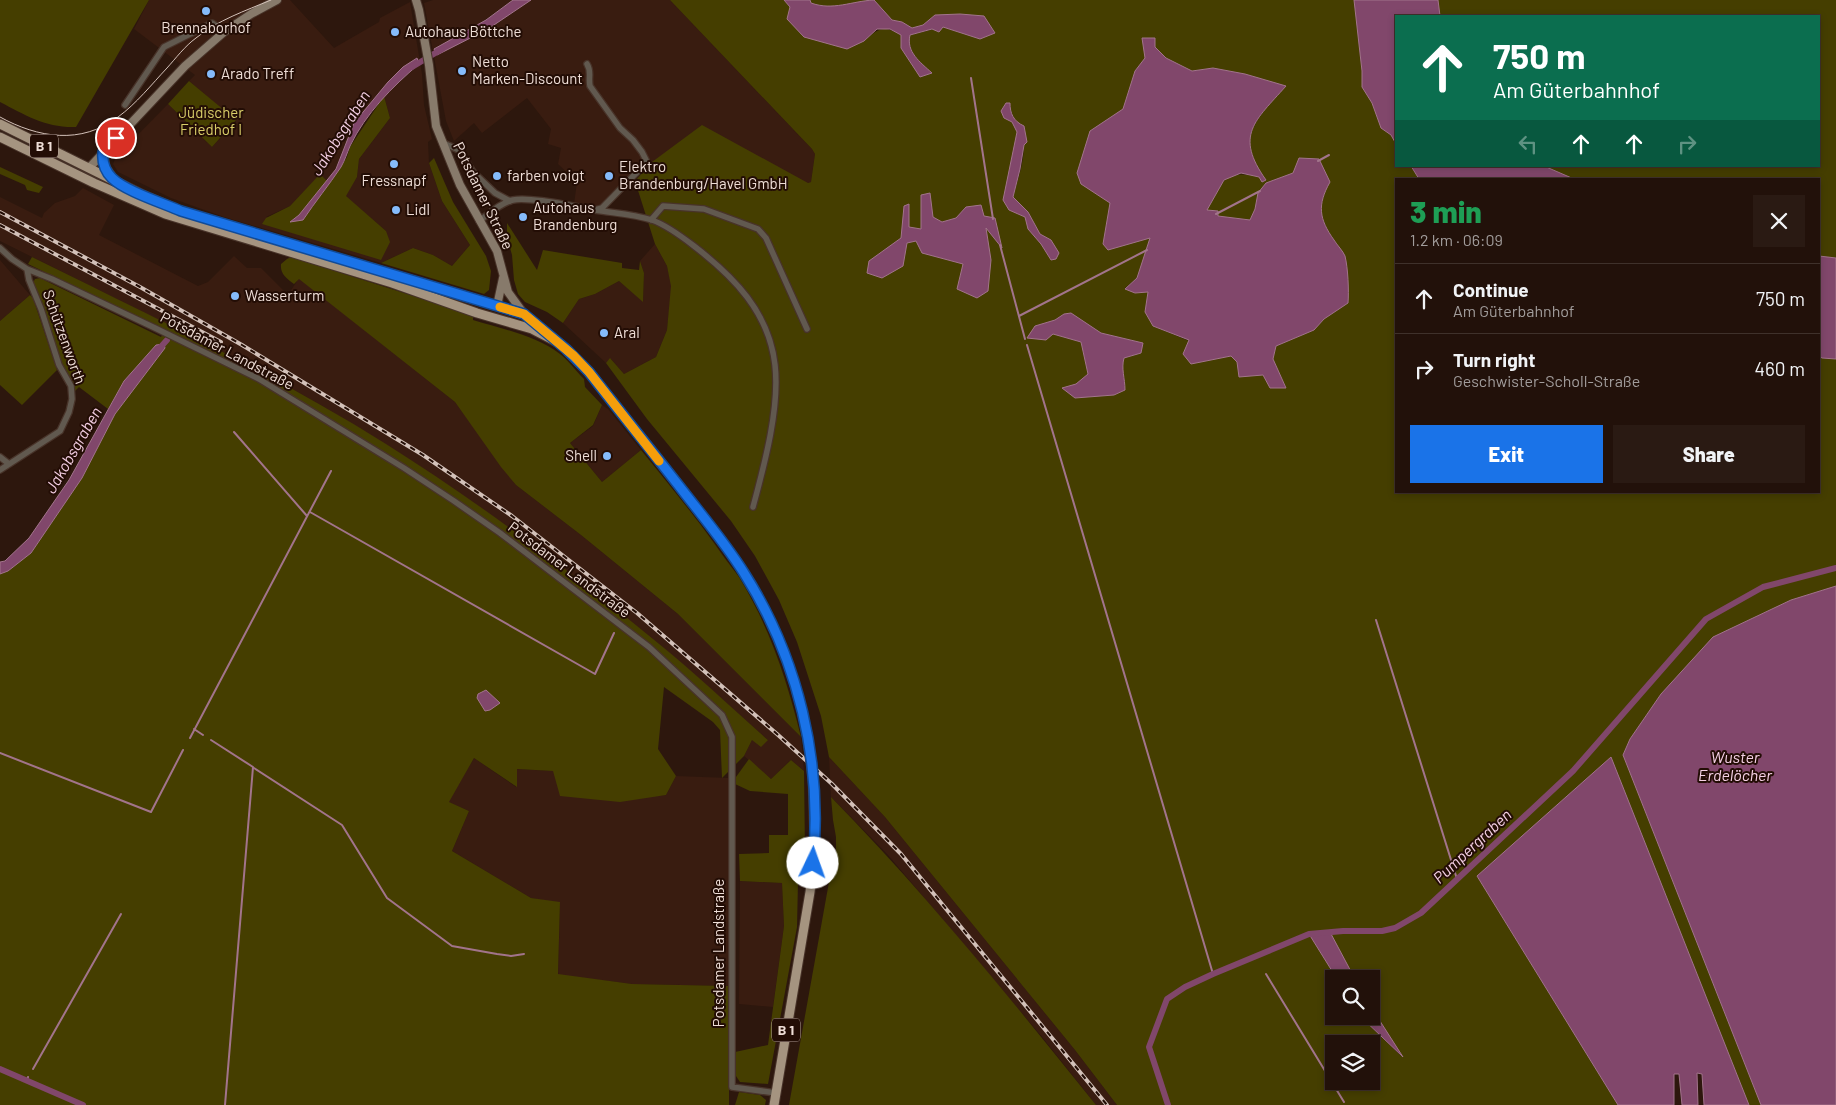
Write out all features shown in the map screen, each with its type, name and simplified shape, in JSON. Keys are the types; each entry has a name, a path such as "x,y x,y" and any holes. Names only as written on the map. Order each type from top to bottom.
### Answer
{"main road":[{"name":"B 1","path":"0,124 181,211 275,244"},
{"name":"B 1","path":"0,137 80,176 165,214 524,314 554,341"},
{"path":"103,152 107,172 120,183"},
{"path":"80,176 89,168"},
{"path":"275,244 494,317 497,306"},
{"name":"B 1","path":"494,317 532,330 554,341 566,349 589,372 722,541 744,573 782,645 801,704 807,734 813,778 814,848 810,892 774,1105"}],"street":[{"path":"89,168 185,66 224,32 277,0"},
{"name":"Potsdamer Straße","path":"416,0 429,66 434,117 460,185 497,251 504,275 497,306"},
{"path":"125,105 164,47 212,23 224,32"},
{"path":"587,64 591,71 590,86 646,160 645,164 611,200 602,208 595,210"},
{"path":"443,143 459,150 473,172 495,193 510,201"},
{"path":"479,221 510,201 528,200 651,220 686,240 714,261 742,288 762,319 770,340 776,376 773,415 753,507"},
{"path":"651,220 659,209 668,205 704,209 758,229 766,238 807,329"},
{"name":"Potsdamer Landstraße","path":"0,248 27,269 138,319 259,379 404,468 500,533 648,647 722,715 732,737 732,1087 776,1093"},
{"name":"Schützenworth","path":"0,470 54,437 60,431 69,412 72,393 69,381 59,365 41,309 29,280 27,269"},
{"path":"504,275 508,292 524,314"},
{"path":"0,457 9,464"}],"shaded area":[{"path":"149,0 290,0 334,48 379,22 380,18 410,2 422,74 424,105 432,139 428,142 429,163 442,201 470,245 452,266 433,255 413,248 381,263 224,217 171,198 118,172 113,164 116,157 168,104 212,147 236,121 189,81 195,75 134,29","holes":["419,64 384,96 390,118 359,159 357,177 345,196 386,231 266,217 290,206 320,175 327,181 336,169 354,123 380,91"]},
{"path":"433,0 513,0 472,29 488,29 531,0 670,0 812,149 815,154 811,182 652,162 608,207 574,204 577,182 558,164 561,148 548,144 551,129 527,98 482,133 474,123 454,141 446,121 424,3"},
{"path":"83,188 114,205 99,235 198,286 208,282 234,256 247,268 261,268 288,295 299,278 455,402 516,485 678,614 801,737 804,771 791,760 771,779 744,756 752,740 768,740 659,644 599,596 526,540 415,463 324,407 255,368 0,241 0,197 42,218 44,213 55,203 75,196"},
{"path":"655,244 667,266 672,286 667,330 656,357 624,374 611,359 606,363 563,323 579,299 595,294 619,281 643,301 644,273 640,261"},
{"path":"0,260 30,295 0,321"},
{"path":"602,405 608,409 641,450 602,482 570,443 593,426"},
{"path":"829,757 885,817 1075,1050 1117,1105 1096,1105 1042,1037 888,855 831,797"},
{"path":"474,758 516,787 517,769 553,771 654,796 666,795 676,776 729,778 729,986 632,984 558,975 560,903 531,898 452,851 469,811 448,802"},
{"path":"740,881 782,883 784,926 773,1007 739,1004"}],"green space":[{"path":"0,0 149,0 76,127 65,127 45,123 0,102"},
{"path":"670,0 784,0 790,7 864,41 881,29 890,30 901,35 901,48 920,76 931,73 912,52 910,35 943,27 980,39 994,32 935,15 923,25 912,28 902,22 892,20 874,0 1354,0 1362,87 1372,103 1381,128 1391,135 1395,142 1395,167 1412,167 1418,178 1395,178 1395,493 1820,493 1820,357 1836,359 1836,586 1791,600 1713,637 1661,694 1630,739 1623,755 1761,1105 1749,1105 1611,757 1477,876 1618,1105 1117,1105 1075,1050 885,817 829,757 821,716 797,642 779,600 755,556 731,521 647,419 606,363 610,358 624,374 656,357 667,330 671,286 667,266 655,244 635,181 652,162 702,125 808,183 811,182 815,154 812,149","holes":["1155,47 1166,58 1192,71 1213,68 1245,74 1263,112 1250,138 1251,151 1259,177 1247,175 1231,176 1221,185 1207,210 1218,216 1250,220 1255,209 1258,193 1266,183 1293,173 1324,193 1320,213 1328,231 1344,255 1348,303 1324,319 1314,330 1276,346 1273,359 1286,388 1237,362 1231,356 1191,363 1189,341 1153,326 1145,312 1148,292 1135,293 1125,288 1137,278 1151,238 1103,244 1110,203 1090,131 1123,109 1135,71","1006,103 1010,103 1024,149 1013,197 1028,212 1040,234 1051,240 1051,260 1041,244 1028,229 1025,217 1009,210 1012,159 1017,132 1012,122 1004,118 1001,111","930,194 933,217 942,222 956,218 966,207 984,216 1001,247 986,227 986,235 963,264 923,253 916,241 907,243 870,261 901,238 909,204 908,227 921,229","1071,313 1101,333 1143,343 1141,353 1124,358 1121,369 1125,380 1063,388 1076,384 1088,374 1081,342 1053,334 1035,326"]},
{"path":"810,0 871,0 848,5 826,6 811,3"},
{"path":"1438,0 1836,0 1836,258 1820,256 1820,178 1572,178 1546,167 1820,167 1820,15 1440,15"},
{"name":"Jüdischer Friedhof I","path":"189,81 236,120 212,147 168,104"},
{"path":"384,96 390,118 359,159 357,177 346,196 386,231 390,242 381,260 262,224 266,218 290,206 320,174 327,181 299,215 291,221 303,220 339,170 347,157 350,147"},
{"path":"434,158 453,202 486,256 491,271 489,290 484,294 381,263 413,248 433,255 452,266 470,245 442,201 429,163"},
{"path":"0,167 43,187 39,193 27,190 25,185 0,174"},
{"path":"507,223 537,270 543,250 622,263 622,268 639,270 640,261 644,273 643,302 619,281 595,294 579,299 563,323 547,312 525,302 518,294 514,280 512,255 507,237"},
{"path":"32,257 256,369 386,444 491,515 593,590 700,679 768,740 761,747 752,740 744,756 722,778 720,730 713,722 664,687 658,749 676,776 666,795 620,802 560,796 553,771 517,769 517,787 474,758 449,802 469,811 452,851 531,898 560,902 558,974 632,984 729,986 729,1105 0,1105 0,574 8,571 31,553 82,478 115,414 158,358 164,344 156,345 124,381 108,409 79,387 75,391 60,364 33,283 35,279 40,278 161,337 165,330 28,264"},
{"path":"291,257 473,315 473,320 529,337 550,347 563,357 584,379 585,387 602,405 593,425 570,443 602,482 641,450 687,508 739,577 760,616 769,635 790,695 801,737 678,614 516,485 455,402 299,279 294,284 286,278 281,270 281,264"},
{"path":"30,295 33,298 57,370 22,405 0,385 0,321"},
{"path":"749,759 771,779 791,760 804,771 805,853 798,882 797,927 768,1084 740,1082 736,1076 735,1052 768,1045 784,926 782,883 740,881 739,854 769,853 769,835 788,835 788,794 750,791 735,784 736,777"},
{"path":"831,797 934,909 1096,1105 789,1105 829,882 836,862 836,837"},
{"path":"739,1092 760,1095 766,1100 765,1105 735,1105"}],"water":[{"path":"513,0 531,0 488,29 437,55 434,49 486,20"},
{"path":"784,0 810,0 811,3 827,6 874,0 892,20 902,22 912,28 923,25 935,15 960,14 984,16 995,33 980,39 943,27 939,32 932,29 910,35 909,41 912,52 932,73 920,77 901,48 901,35 890,29 877,29 864,41 847,49 804,37 787,19 790,7"},
{"path":"1354,0 1438,0 1440,15 1395,15 1395,142 1391,135 1381,128 1372,103 1362,87"},
{"path":"1142,38 1155,38 1155,47 1166,58 1192,71 1213,68 1245,74 1286,86 1265,109 1252,129 1251,151 1256,164 1266,180 1262,182 1259,177 1241,173 1224,180 1207,210 1218,211 1218,216 1250,220 1255,209 1258,193 1266,183 1293,173 1299,158 1319,159 1330,182 1323,198 1322,212 1325,225 1345,256 1348,303 1324,319 1314,330 1276,346 1273,359 1286,388 1270,388 1263,375 1239,377 1237,362 1231,356 1191,364 1183,354 1189,340 1153,326 1145,312 1148,292 1135,293 1125,289 1137,278 1150,238 1108,250 1103,244 1110,203 1081,184 1077,173 1090,131 1123,109 1135,71 1145,58"},
{"path":"417,58 419,64 390,91 364,122 356,134 341,167 303,220 290,222 299,215 336,169 354,123 388,82 403,67"},
{"path":"1006,103 1010,103 1013,116 1017,122 1024,126 1027,142 1024,145 1013,197 1028,212 1040,234 1051,240 1059,253 1056,259 1051,260 1041,244 1028,229 1025,217 1009,210 1003,200 1017,132 1012,122 1004,118 1001,111"},
{"path":"1412,167 1546,167 1572,178 1418,178"},
{"path":"930,193 933,217 942,222 956,218 966,207 981,205 984,216 995,218 1002,248 986,228 991,260 988,291 977,298 957,289 963,264 922,253 916,241 907,243 903,266 882,278 867,273 869,261 901,238 904,206 909,204 909,227 921,229 921,195"},
{"path":"1820,256 1836,258 1836,359 1820,357"},
{"path":"1071,313 1101,333 1143,343 1141,353 1124,358 1125,390 1114,395 1075,398 1062,388 1076,384 1088,374 1081,342 1053,334 1046,340 1027,338 1035,326"},
{"path":"164,344 165,348 115,414 82,478 31,553 8,571 0,574 0,562 5,561 29,538 69,480 124,381 156,345"},
{"name":"Wuster Erdelöcher","path":"1836,586 1836,1105 1761,1105 1623,755 1630,739 1661,694 1713,637 1791,600"},
{"path":"486,690 500,703 485,711 477,698 478,694"},
{"path":"1611,757 1749,1105 1704,1105 1702,1074 1697,1073 1698,1105 1682,1105 1679,1074 1674,1074 1674,1105 1618,1105 1477,876"},
{"path":"1330,932 1350,970 1331,970 1309,934"},
{"path":"1380,1021 1403,1057 1380,1035 1369,1025 1380,1025"}],"waterway":[{"path":"412,67 442,49"},
{"path":"971,78 993,219"},
{"path":"1318,161 1329,155"},
{"path":"1216,214 1260,191"},
{"path":"1000,245 1025,339"},
{"path":"1019,316 1147,250"},
{"name":"Jakobsgraben","path":"158,350 167,340"},
{"path":"1027,345 1213,974"},
{"path":"234,432 307,516"},
{"path":"190,738 331,471"},
{"path":"310,512 595,674 614,633"},
{"name":"Pumpergraben","path":"1168,1105 1149,1047 1167,999 1185,987 1213,974 1309,934 1343,931 1382,931 1395,928 1421,913 1573,771 1706,619 1763,587 1836,568"},
{"path":"1376,620 1457,879"},
{"path":"194,729 203,735"},
{"path":"211,740 253,767 225,1105"},
{"path":"0,753 151,812 183,750"},
{"path":"254,768 342,825 387,898 452,946 511,956 524,954"},
{"path":"33,1069 121,914"},
{"path":"1266,974 1344,1102"},
{"name":"Pumpergraben","path":"0,1069 83,1105"},
{"name":"Pumpergraben","path":"27,1081 28,1077"}],"tram line":[{"path":"0,117 29,130 44,134 74,135 104,126 131,106 184,48 196,38 223,21 271,0"}],"railway":[{"path":"0,212 140,287 242,345 423,455 512,516 637,613 832,784 901,854 1107,1105"},
{"path":"0,225 221,342"}],"slow traffic":[{"path":"500,307 524,314 574,356 589,372 659,461"}],"place":[{"name":"Brennaborhof","path":"206,11"},
{"name":"Autohaus Böttche","path":"395,32"},
{"name":"Netto Marken-Discount","path":"462,71"},
{"name":"Arado Treff","path":"211,74"},
{"name":"Fressnapf","path":"394,164"},
{"name":"farben voigt","path":"497,176"},
{"name":"Elektro Brandenburg/Havel GmbH","path":"609,176"},
{"name":"Lidl","path":"396,210"},
{"name":"Autohaus Brandenburg","path":"523,217"},
{"name":"Wasserturm","path":"235,296"},
{"name":"Aral","path":"604,333"},
{"name":"Shell","path":"607,456"}],"route":[{"path":"116,138 103,152 107,172 115,180 141,194 181,211 524,314 574,356 589,372 722,541 744,573 776,632 792,672 801,704 809,747 814,806 813,863"}]}
